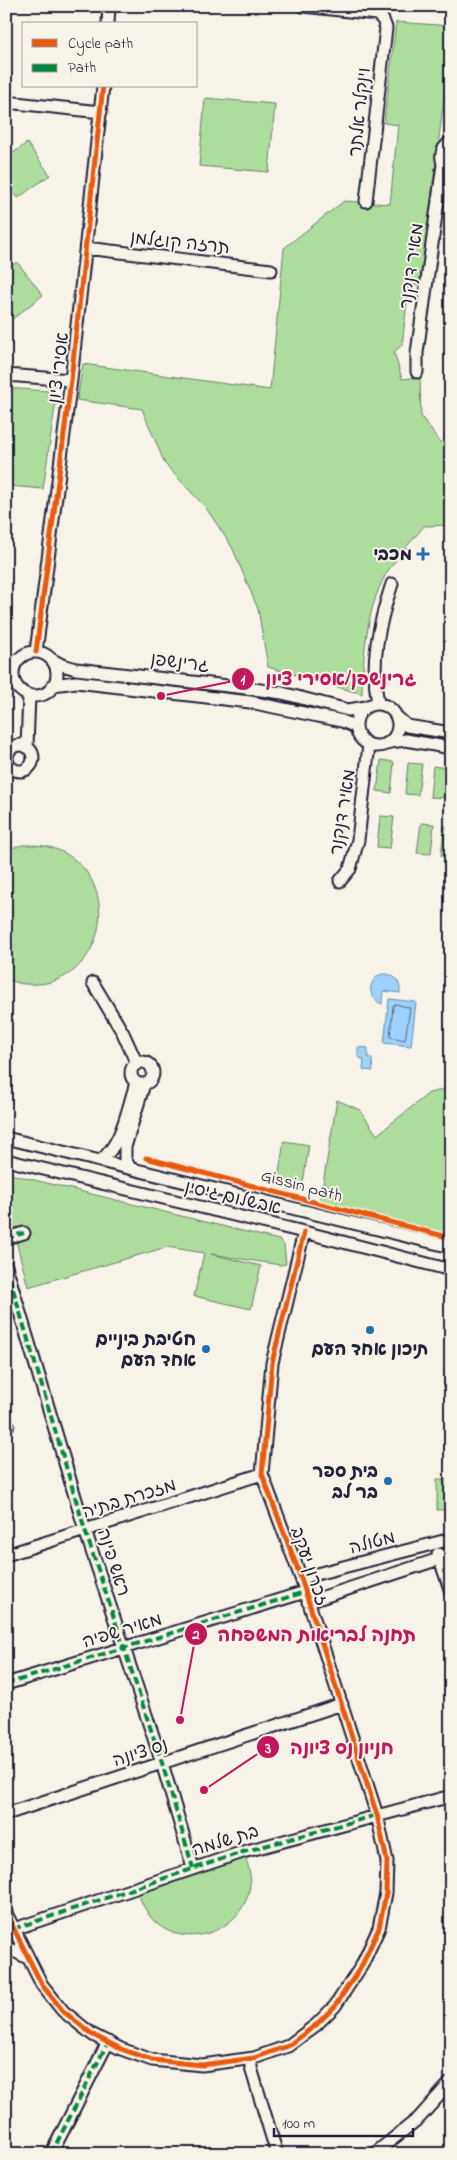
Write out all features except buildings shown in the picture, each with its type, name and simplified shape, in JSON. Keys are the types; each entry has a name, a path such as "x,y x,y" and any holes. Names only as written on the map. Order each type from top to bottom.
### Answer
{"street":[{"path":"108,22 109,6"},
{"name":"וינקלר אלתר","path":"303,6 377,14 383,20 386,28 366,201"},
{"name":"אסירי ציון","path":"36,652 86,248 103,88"},
{"path":"6,102 101,112"},
{"name":"מאיר דנקנר","path":"417,372 417,353 447,168 441,159 443,149 451,142"},
{"name":"תרזה קוגלמן","path":"86,248 271,270"},
{"path":"6,375 70,380"},
{"path":"378,704 374,685 376,638 381,615 392,584"},
{"path":"28,653 45,654 51,659 57,672 54,685 44,693 29,695 11,683 13,669 11,664 28,653"},
{"name":"גרינשפן","path":"51,659 62,666 76,669 282,693 348,710 366,707"},
{"name":"גרינשפן","path":"54,685 76,682 250,702 342,721 356,727"},
{"path":"26,747 18,746 13,748 8,755 8,764 16,770 29,768 33,756 26,747 29,695"},
{"path":"451,733 408,726 387,706 378,704 366,707 358,716 356,727 363,741 369,745 376,746 406,740 451,748"},
{"path":"390,742 396,734 397,717"},
{"name":"מאיר דנקנר","path":"340,881 350,869 358,840 369,745"},
{"path":"93,983 124,1033 137,1064"},
{"path":"137,1064 148,1064 153,1070 150,1081 140,1084"},
{"path":"137,1064 131,1073 140,1084"},
{"path":"100,1161 111,1153 117,1144 140,1084"},
{"path":"130,1168 125,1159 125,1147 140,1084"},
{"name":"אבשלום גיסין","path":"6,1138 451,1247"},
{"name":"אבשלום גיסין","path":"6,1160 304,1232 449,1270"},
{"name":"זכרון יעקב","path":"6,1912 10,1930 42,1985 63,2011 93,2035 152,2060 202,2065 249,2062 288,2046 316,2026 335,2006 362,1965 379,1928 386,1893 387,1862 377,1815 301,1578 262,1474 272,1363 304,1232"},
{"path":"6,1238 24,1233"},
{"name":"ראש פינה","path":"6,1266 85,1530 162,1763 193,1868"},
{"name":"מזכרת בתיה","path":"6,1555 262,1474"},
{"name":"מטולה","path":"301,1578 451,1539"},
{"path":"434,1543 445,1557 451,1592"},
{"name":"מטולה","path":"307,1596 445,1557"},
{"name":"מאיר שפיה","path":"6,1684 124,1647 307,1596"},
{"name":"נס ציונה","path":"6,1814 342,1704"},
{"name":"בת שלמה","path":"10,1930 243,1852 451,1796"},
{"path":"6,1947 27,1958"},
{"path":"51,2154 108,2042"},
{"path":"249,2062 277,2154"},
{"path":"374,2154 419,2118 451,2082"}],"green space":[{"path":"396,22 451,26 451,45 420,285 409,285 402,345 394,352 402,379 420,377 421,416 439,441 451,448 451,525 424,526 394,562 382,581 371,612 365,646 362,694 268,667 258,609 232,547 206,508 165,464 142,409 77,400 83,364 270,390 284,248 344,201 390,204 398,125 384,123"},
{"path":"205,98 275,104 269,172 199,166"},
{"path":"27,143 50,175 18,198 6,182 6,158"},
{"path":"17,262 43,295 10,321 6,315 6,270"},
{"path":"6,388 48,391 56,400 43,489 9,486 6,509"},
{"path":"381,760 394,762 391,793 377,791"},
{"path":"408,763 422,764 418,795 405,794"},
{"path":"433,766 447,768 443,798 430,797"},
{"path":"380,816 394,817 390,848 377,847"},
{"path":"421,823 434,824 431,854 417,853"},
{"path":"444,826 451,827 451,857 441,856"},
{"path":"22,845 45,846 72,858 90,877 98,900 99,925 91,949 76,968 54,981 25,984 6,979 6,850"},
{"path":"451,1088 451,1237 320,1201 337,1100 360,1110 377,1135 429,1093"},
{"path":"284,1141 309,1145 302,1189 277,1185"},
{"path":"6,1173 279,1240 284,1245 286,1264 280,1265 211,1254 261,1266 251,1309 194,1296 204,1253 167,1247 28,1287 6,1202"},
{"path":"437,1479 451,1479 451,1510 437,1510"},
{"path":"243,1852 250,1877 250,1885 245,1902 236,1916 223,1926 208,1933 192,1936 176,1934 161,1927 147,1912 135,1887"}],"water":[{"path":"382,974 393,976 398,981 400,993 383,991 382,1004 371,993 371,985"},
{"path":"389,999 416,1002 411,1046 384,1043"},
{"path":"358,1047 368,1048 368,1057 372,1059 373,1071 363,1070 364,1060 358,1057"}],"marked path":[{"path":"6,1238 24,1233"},
{"path":"6,1266 85,1530 162,1763 193,1868"},
{"path":"6,1684 305,1592"},
{"path":"13,1929 243,1852 377,1815"},
{"path":"51,2154 108,2042"}],"cycle path":[{"path":"36,652 71,380 103,88"},
{"name":"Gissin path","path":"146,1158 451,1238"},
{"path":"6,1913 42,1985 63,2011 93,2035 121,2049 152,2060 202,2065 254,2058 288,2046 316,2025 335,2006 362,1965 379,1928 386,1893 387,1861 377,1815 301,1578 262,1474 272,1363 304,1232"}],"place":[{"name":"מכבי","path":"423,554"},
{"name":"גרינשפן/אסירי ציון","path":"161,696"},
{"name":"תיכון אחד העם","path":"370,1330"},
{"name":"חטיבת ביניים אחד העם","path":"206,1349"},
{"name":"בית ספר בר לב","path":"388,1481"},
{"name":"תחנה לבריאות המשפחה","path":"180,1720"},
{"name":"חניון נס ציונה","path":"204,1790"}]}
